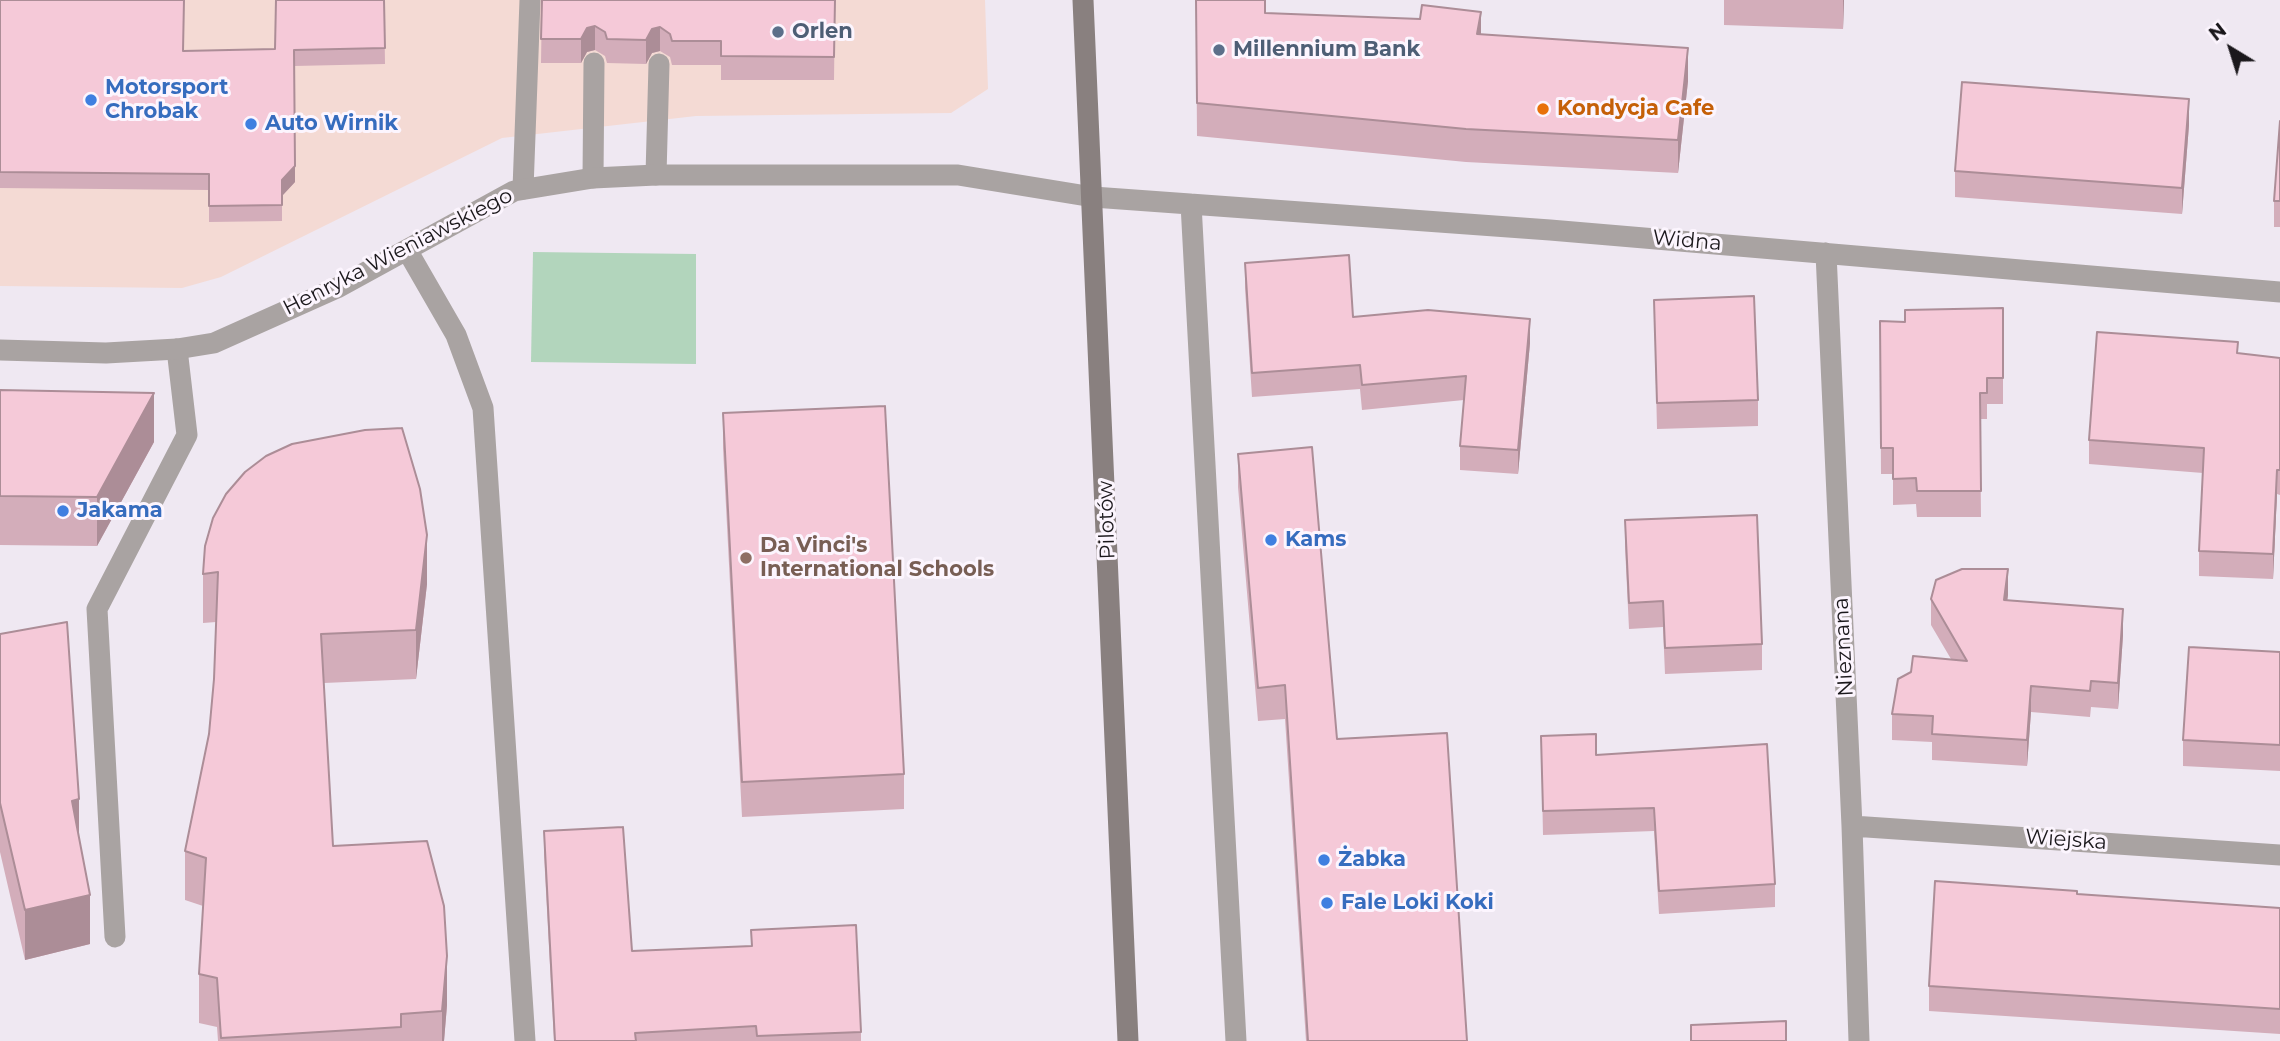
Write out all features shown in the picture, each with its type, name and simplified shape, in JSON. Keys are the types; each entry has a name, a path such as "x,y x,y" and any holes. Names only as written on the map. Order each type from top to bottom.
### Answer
{"street":[{"path":"523,189 530,0"},
{"name":"Pilotów","path":"1083,0 1128,1041"},
{"path":"593,178 594,63"},
{"path":"656,175 659,64"},
{"name":"Henryka Wieniawskiego","path":"0,350 106,353 177,349 214,343 337,288 498,199 523,189 593,178 656,175 958,175 1093,197"},
{"name":"Widna","path":"1093,197 1826,253 2280,292"},
{"path":"1191,204 1236,1041"},
{"path":"407,250 456,335 483,408 525,1041"},
{"name":"Nieznana","path":"1826,253 1859,1041"},
{"path":"115,937 97,609 187,435 177,349"},
{"name":"Wiejska","path":"1852,826 2280,855"}],"shaded area":[{"path":"0,0 985,0 988,89 951,113 696,116 502,138 221,277 182,288 0,286"}],"green space":[{"path":"533,252 696,254 696,364 531,362"}],"building":[{"path":"0,0 184,0 183,51 275,49 276,0 384,0 385,48 294,50 295,166 282,180 282,205 209,206 209,174 0,172"},
{"path":"542,0 835,0 834,57 721,56 721,41 672,41 670,34 660,27 652,29 646,40 607,39 605,32 595,26 587,28 581,39 541,39"},
{"path":"1196,0 1265,0 1265,13 1420,19 1422,5 1481,12 1477,34 1688,48 1678,140 1466,129 1197,103"},
{"path":"1962,82 2189,99 2182,188 1955,171"},
{"path":"2280,121 2280,201 2274,201"},
{"path":"1349,255 1353,317 1428,310 1530,319 1518,450 1460,446 1466,376 1362,385 1360,365 1252,373 1245,263"},
{"path":"1754,296 1758,400 1657,403 1654,300"},
{"path":"2003,308 2003,378 1987,378 1987,393 1980,393 1981,491 1917,491 1916,478 1893,479 1893,448 1881,448 1880,321 1905,322 1905,310"},
{"path":"2097,332 2238,342 2237,353 2280,358 2280,470 2277,470 2273,554 2199,551 2204,448 2089,440"},
{"path":"0,390 154,393 97,497 0,496"},
{"path":"885,406 904,774 742,782 723,413"},
{"path":"402,428 420,489 427,535 416,630 321,634 333,846 427,841 444,906 447,956 442,1011 401,1014 401,1027 221,1038 217,978 199,974 206,858 185,851 209,734 214,679 218,572 203,574 205,546 213,518 226,494 245,472 266,456 292,444 365,430"},
{"path":"1312,447 1337,739 1447,733 1467,1041 1308,1041 1285,685 1258,688 1238,454"},
{"path":"1757,515 1762,644 1665,648 1663,601 1629,603 1625,520"},
{"path":"1962,569 2008,569 2004,600 2123,609 2118,683 2091,681 2090,691 2031,686 2027,740 1932,734 1933,716 1892,714 1898,679 1911,672 1913,656 1967,661 1931,599 1936,580"},
{"path":"67,622 79,799 72,801 90,895 25,910 0,803 0,634"},
{"path":"2189,647 2280,652 2280,745 2183,740"},
{"path":"1596,734 1596,755 1767,744 1775,884 1659,891 1654,808 1543,811 1541,736"},
{"path":"623,827 632,951 752,946 751,930 856,925 861,1032 757,1036 756,1026 635,1033 636,1041 555,1041 544,831"},
{"path":"1935,881 2280,908 2280,1009 1929,986"},
{"path":"1786,1021 1786,1041 1691,1041 1691,1025"}],"place":[{"name":"Orlen","path":"778,32"},
{"name":"Millennium Bank","path":"1219,50"},
{"name":"Motorsport Chrobak","path":"91,100"},
{"name":"Kondycja Cafe","path":"1543,109"},
{"name":"Auto Wirnik","path":"251,124"},
{"name":"Jakama","path":"63,511"},
{"name":"Kams","path":"1271,540"},
{"name":"Da Vinci's International Schools","path":"746,558"},
{"name":"Żabka","path":"1324,860"},
{"name":"Fale Loki Koki","path":"1327,903"}]}
